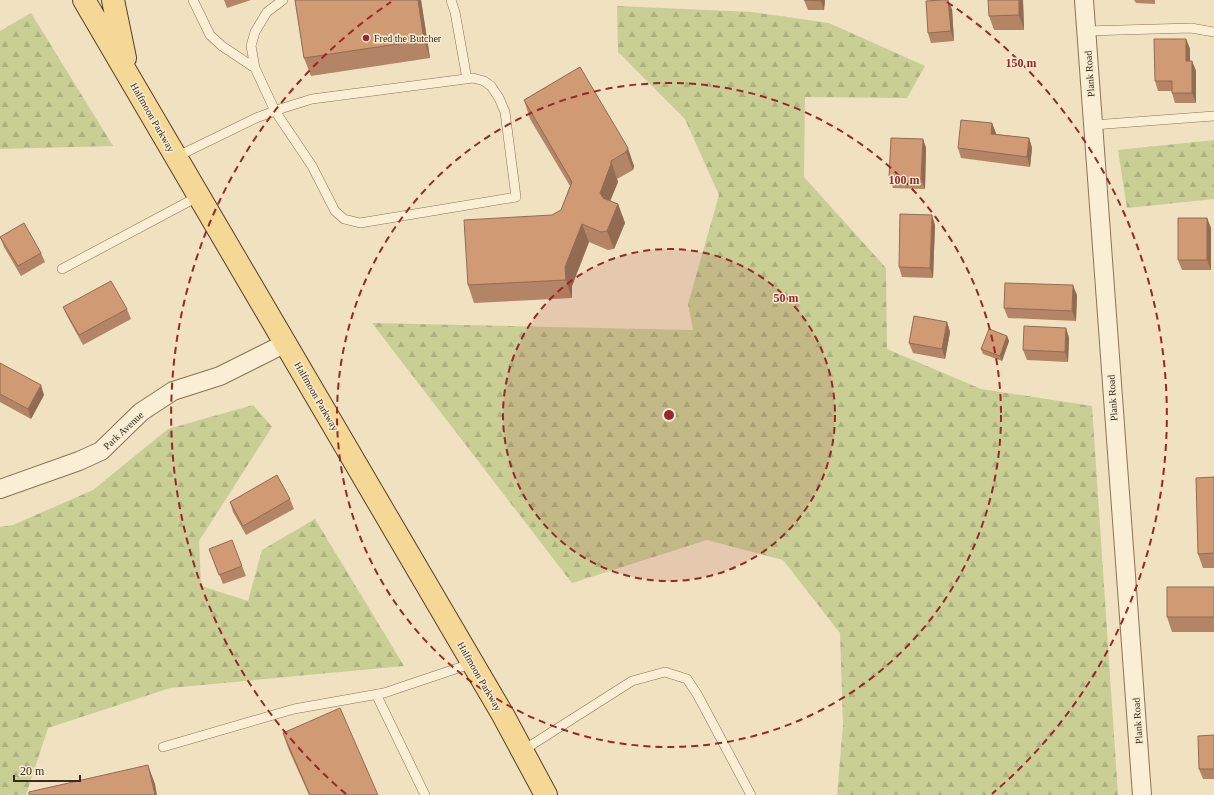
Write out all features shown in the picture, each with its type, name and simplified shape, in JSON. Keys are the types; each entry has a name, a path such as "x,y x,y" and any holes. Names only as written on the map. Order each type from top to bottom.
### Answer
{"main road":[{"name":"Halfmoon Parkway","path":"84,0 473,663 546,795"},
{"path":"113,0 129,77"}],"street":[{"name":"Plank Road","path":"1084,0 1142,795"},
{"name":"Park Avenue","path":"0,489 79,461 101,451 141,412 173,391 220,376 286,343"}],"lane":[{"path":"193,0 210,35 222,46 255,68"},
{"path":"176,157 249,121 275,111 312,99 473,78 484,81 491,86 499,98 505,112 516,197 360,223 344,219 335,211 312,166 275,111 255,68 251,46 254,32 267,12 283,0"},
{"path":"451,0 455,12 467,79"},
{"path":"1086,31 1191,28 1214,32"},
{"path":"1092,126 1214,116"},
{"path":"62,269 199,196"},
{"path":"163,747 294,709 384,693 473,663"},
{"path":"522,751 632,681 665,672 687,679 697,694 752,795"},
{"path":"376,694 425,795"}],"green space":[{"path":"617,6 752,12 829,23 925,66 907,98 805,97 804,177 886,268 887,349 981,389 1092,406 1118,795 837,795 843,725 840,633 783,560 707,540 572,583 372,323 693,330 688,304 719,195 685,119 618,52"},
{"path":"31,13 113,146 0,149 0,31"},
{"path":"1214,140 1214,199 1127,208 1118,150"},
{"path":"253,405 272,427 199,541 201,586 248,601 262,550 315,519 404,666 170,688 48,728 26,795 0,795 0,527 13,525 93,490 168,429"}],"building":[{"name":"Fred the Butcher","path":"295,0 418,0 424,40 304,58"},
{"path":"948,0 951,31 928,33 926,1"},
{"path":"988,0 1019,0 1019,15 989,16"},
{"path":"1154,39 1186,39 1186,61 1192,61 1192,93 1172,93 1172,81 1155,81"},
{"path":"580,67 628,148 626,152 611,161 600,193 603,198 618,204 607,231 601,232 582,224 565,267 566,280 468,285 464,220 552,215 561,210 572,182 524,100"},
{"path":"961,120 992,123 991,134 1029,138 1027,157 958,148"},
{"path":"891,138 923,139 921,179 889,178"},
{"path":"900,214 932,215 930,268 899,267"},
{"path":"1178,218 1207,218 1207,260 1178,260"},
{"path":"24,223 41,253 18,266 0,237"},
{"path":"111,281 127,309 79,335 63,307"},
{"path":"1005,283 1073,285 1072,311 1004,308"},
{"path":"914,316 947,322 942,349 909,343"},
{"path":"1024,326 1066,328 1065,352 1023,350"},
{"path":"989,329 1007,336 1000,356 981,349"},
{"path":"0,363 41,385 28,409 0,394"},
{"path":"277,475 290,499 243,526 230,502"},
{"path":"1214,477 1214,553 1198,554 1196,478"},
{"path":"232,540 242,566 219,575 209,549"},
{"path":"1167,587 1214,587 1214,617 1167,617"},
{"path":"340,708 378,795 310,795 283,733"},
{"path":"1214,735 1214,769 1199,769 1198,736"},
{"path":"148,765 155,795 29,795 29,792"}],"place":[{"name":"Fred the Butcher","path":"366,38"}]}
